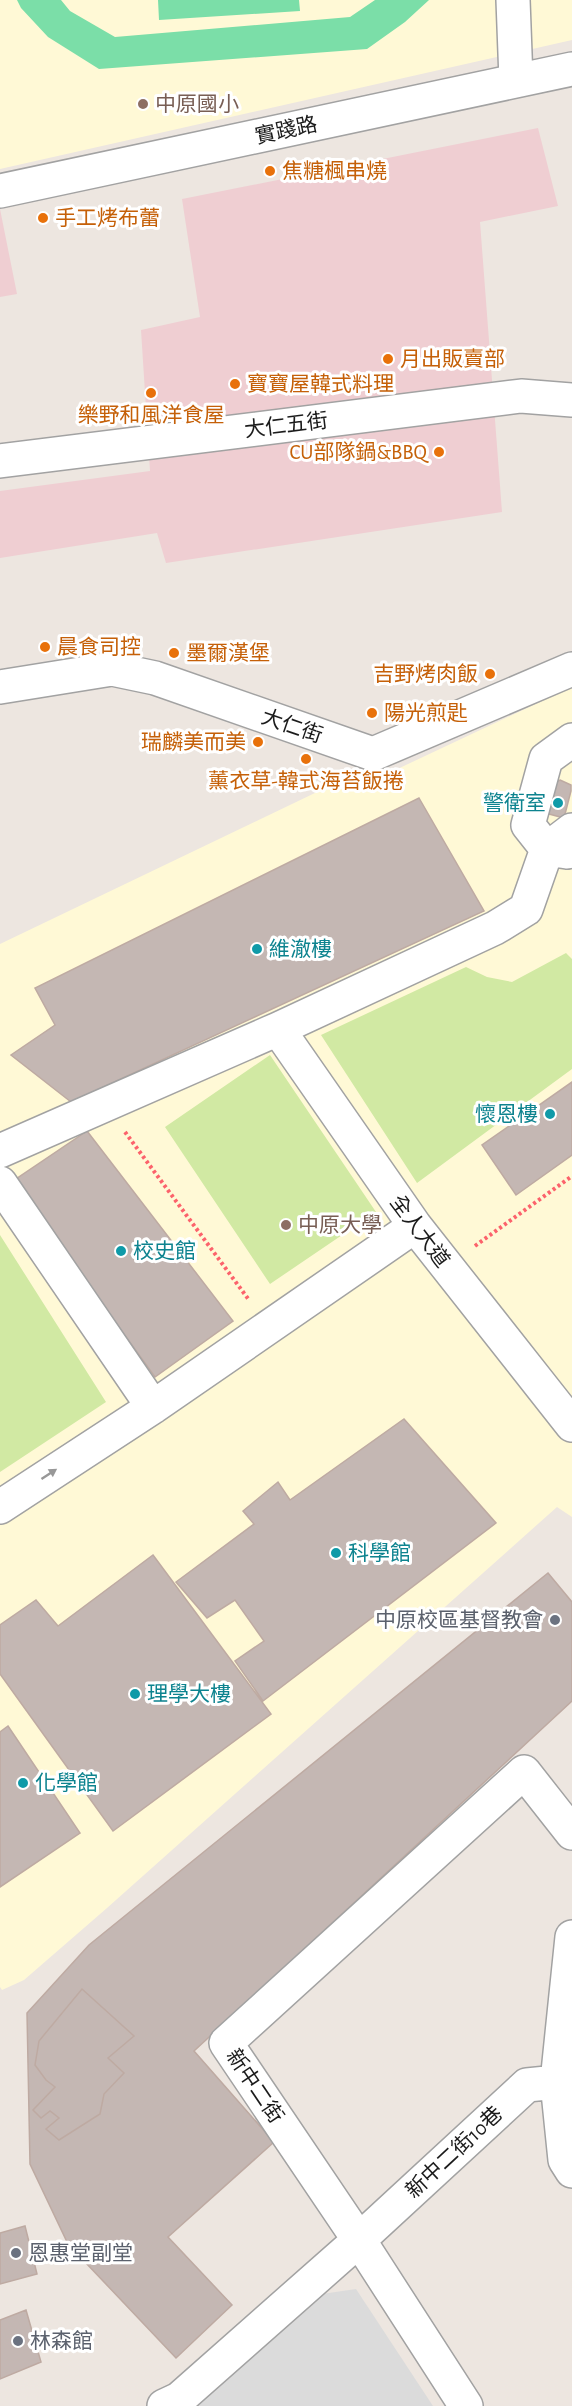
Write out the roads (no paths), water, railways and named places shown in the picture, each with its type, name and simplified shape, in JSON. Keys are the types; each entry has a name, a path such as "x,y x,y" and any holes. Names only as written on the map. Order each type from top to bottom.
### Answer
{"street":[{"path":"513,0 516,80"},
{"name":"實踐路","path":"0,191 572,69"},
{"name":"大仁五街","path":"0,461 520,396 572,400"},
{"name":"大仁街","path":"0,687 112,669 155,678 373,754 572,669"},
{"path":"0,1151 278,1029 495,928 526,909 564,844 528,825 546,759 572,740"},
{"name":"全人大道","path":"278,1029 415,1226 572,1425"},
{"path":"0,1183 153,1407"},
{"path":"0,1507 153,1407 415,1226"},
{"name":"新中二街","path":"466,2406 359,2240 226,2043 524,1772 572,1833"},
{"path":"572,1937 557,2082 565,2160 572,2171"},
{"name":"新中二街10巷","path":"164,2406 179,2399 359,2240 527,2085 557,2082"}],"place":[{"name":"中原國小","path":"143,104"},
{"name":"焦糖楓串燒","path":"270,171"},
{"name":"手工烤布蕾","path":"43,218"},
{"name":"月出販賣部","path":"388,359"},
{"name":"寶寶屋韓式料理","path":"235,384"},
{"name":"樂野和風洋食屋","path":"151,393"},
{"name":"CU部隊鍋&BBQ","path":"439,452"},
{"name":"晨食司控","path":"45,647"},
{"name":"墨爾漢堡","path":"174,653"},
{"name":"吉野烤肉飯","path":"490,674"},
{"name":"陽光煎匙","path":"372,713"},
{"name":"瑞麟美而美","path":"258,742"},
{"name":"薰衣草-韓式海苔飯捲","path":"306,759"},
{"name":"警衛室","path":"558,803"},
{"name":"維澈樓","path":"257,949"},
{"name":"懷恩樓","path":"550,1114"},
{"name":"中原大學","path":"286,1225"},
{"name":"校史館","path":"121,1251"},
{"name":"科學館","path":"336,1553"},
{"name":"中原校區基督教會","path":"555,1620"},
{"name":"理學大樓","path":"135,1694"},
{"name":"化學館","path":"23,1783"},
{"name":"恩惠堂副堂","path":"16,2253"},
{"name":"林森館","path":"18,2341"}]}
